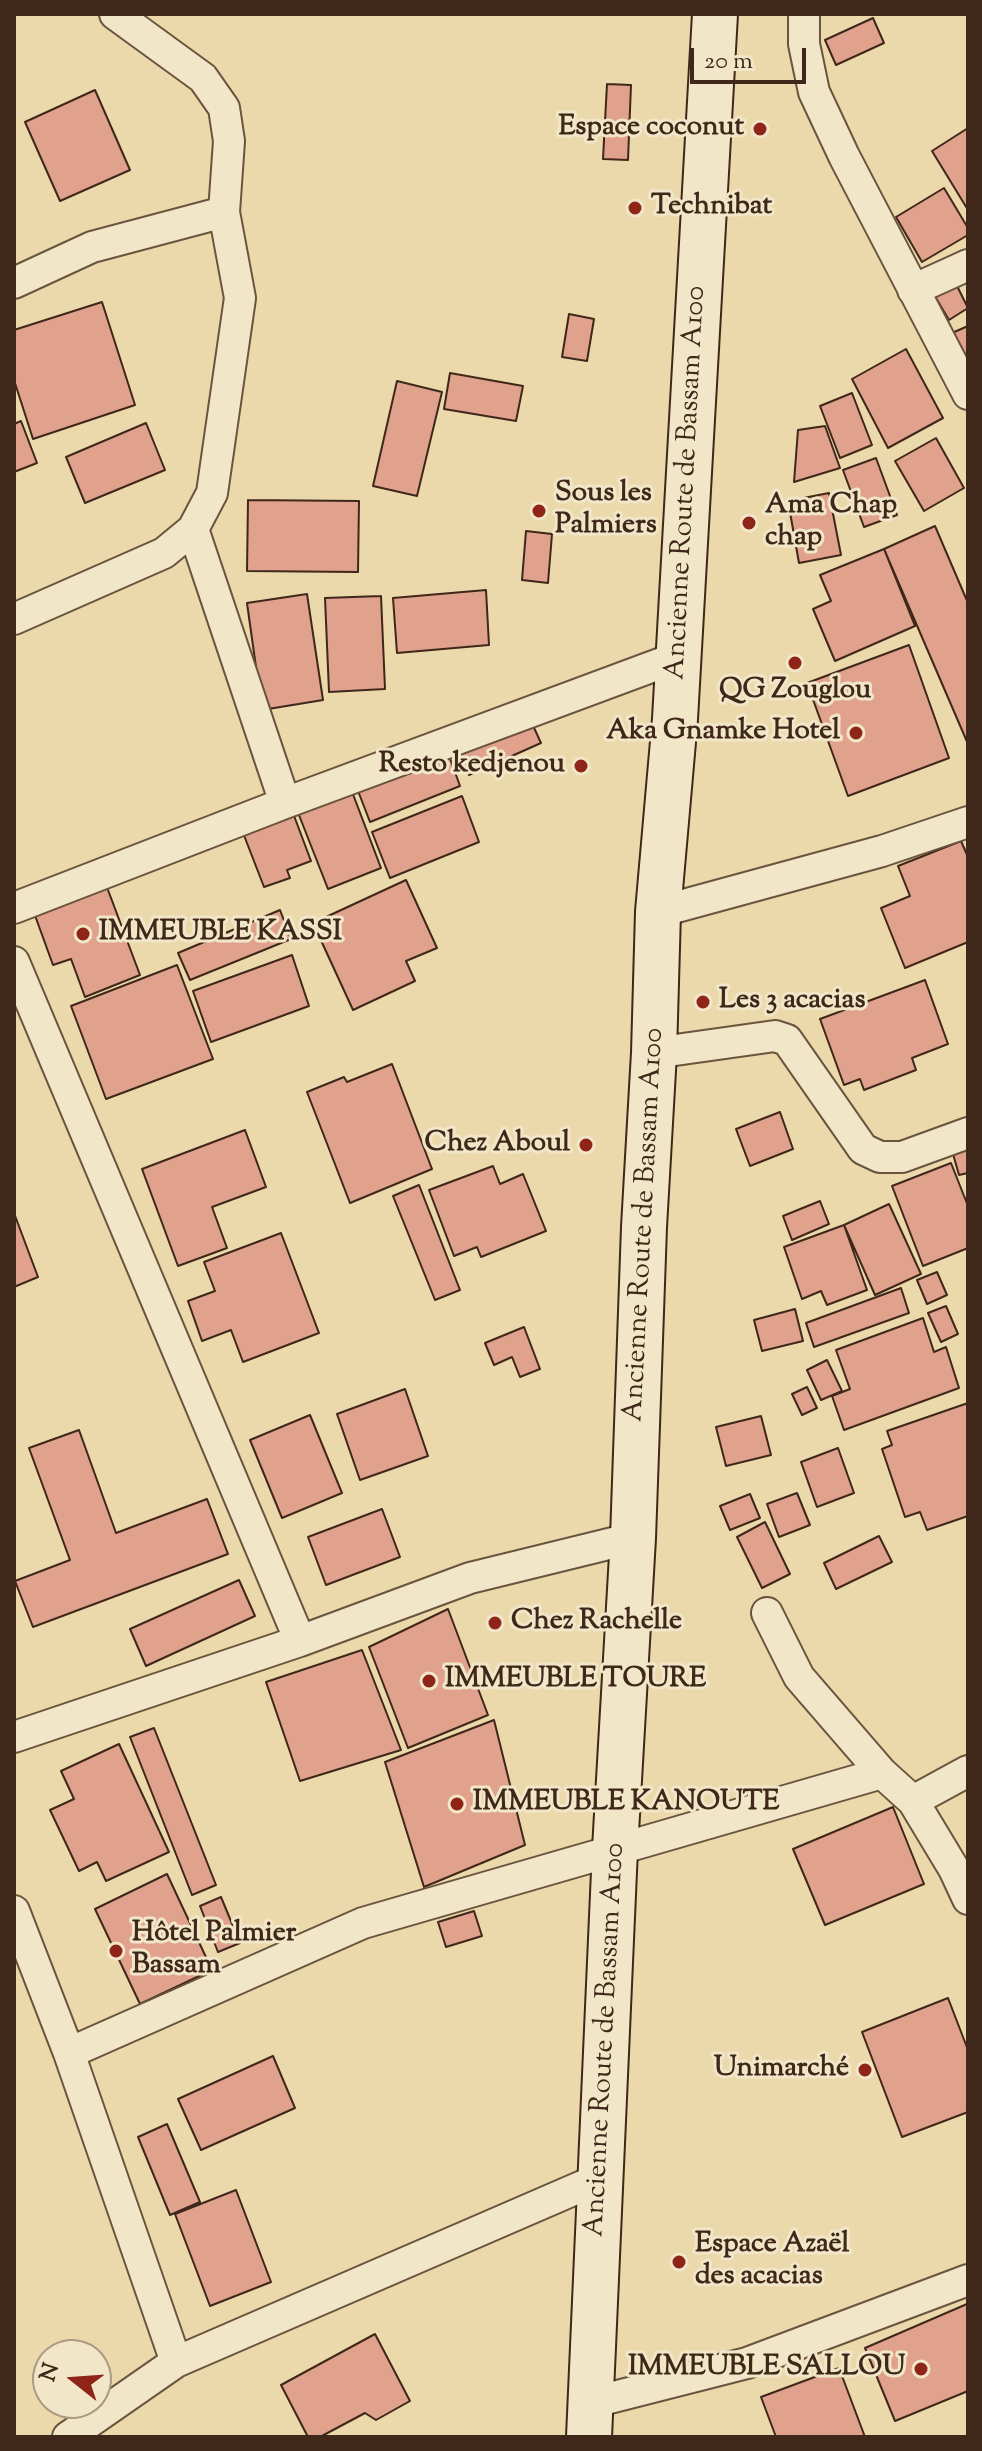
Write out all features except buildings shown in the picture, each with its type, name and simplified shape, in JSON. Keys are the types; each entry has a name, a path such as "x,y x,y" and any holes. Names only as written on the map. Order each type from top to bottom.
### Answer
{"main road":[{"name":"Ancienne Route de Bassam A100","path":"589,2420 615,1849 633,1538 658,912 678,657 715,14"}],"street":[{"path":"14,619 164,553 193,529 212,493 240,298 224,212 229,141 224,108 203,78 115,14"},
{"path":"804,14 804,44 814,92 968,394"},
{"path":"14,283 92,247 224,212"},
{"path":"913,290 968,265"},
{"path":"193,529 285,803"},
{"path":"14,908 678,657"},
{"path":"658,912 882,851 968,822"},
{"path":"14,962 300,1641"},
{"path":"654,1053 775,1036 787,1040 863,1149 880,1157 902,1157 968,1133"},
{"path":"14,1737 300,1641 470,1578 633,1538"},
{"path":"767,1613 799,1677 882,1773 913,1801 954,1869 968,1899"},
{"path":"913,1801 968,1771"},
{"path":"69,2053 363,1923 882,1773"},
{"path":"14,1911 69,2053 176,2362"},
{"path":"68,2437 176,2362 601,2178"},
{"path":"589,2420 968,2280"}],"place":[{"name":"Espace coconut","path":"760,129"},
{"name":"Technibat","path":"635,208"},
{"name":"Sous les Palmiers","path":"539,511"},
{"name":"Ama Chap chap","path":"749,523"},
{"name":"QG Zouglou","path":"795,663"},
{"name":"Aka Gnamke Hotel","path":"856,733"},
{"name":"Resto kedjenou","path":"581,766"},
{"name":"IMMEUBLE KASSI","path":"83,934"},
{"name":"Les 3 acacias","path":"703,1002"},
{"name":"Chez Aboul","path":"586,1145"},
{"name":"Chez Rachelle","path":"495,1623"},
{"name":"IMMEUBLE TOURE","path":"429,1681"},
{"name":"IMMEUBLE KANOUTE","path":"457,1804"},
{"name":"Hôtel Palmier Bassam","path":"116,1951"},
{"name":"Unimarché","path":"865,2070"},
{"name":"Espace Azaël des acacias","path":"679,2262"},
{"name":"IMMEUBLE SALLOU","path":"921,2369"}]}
